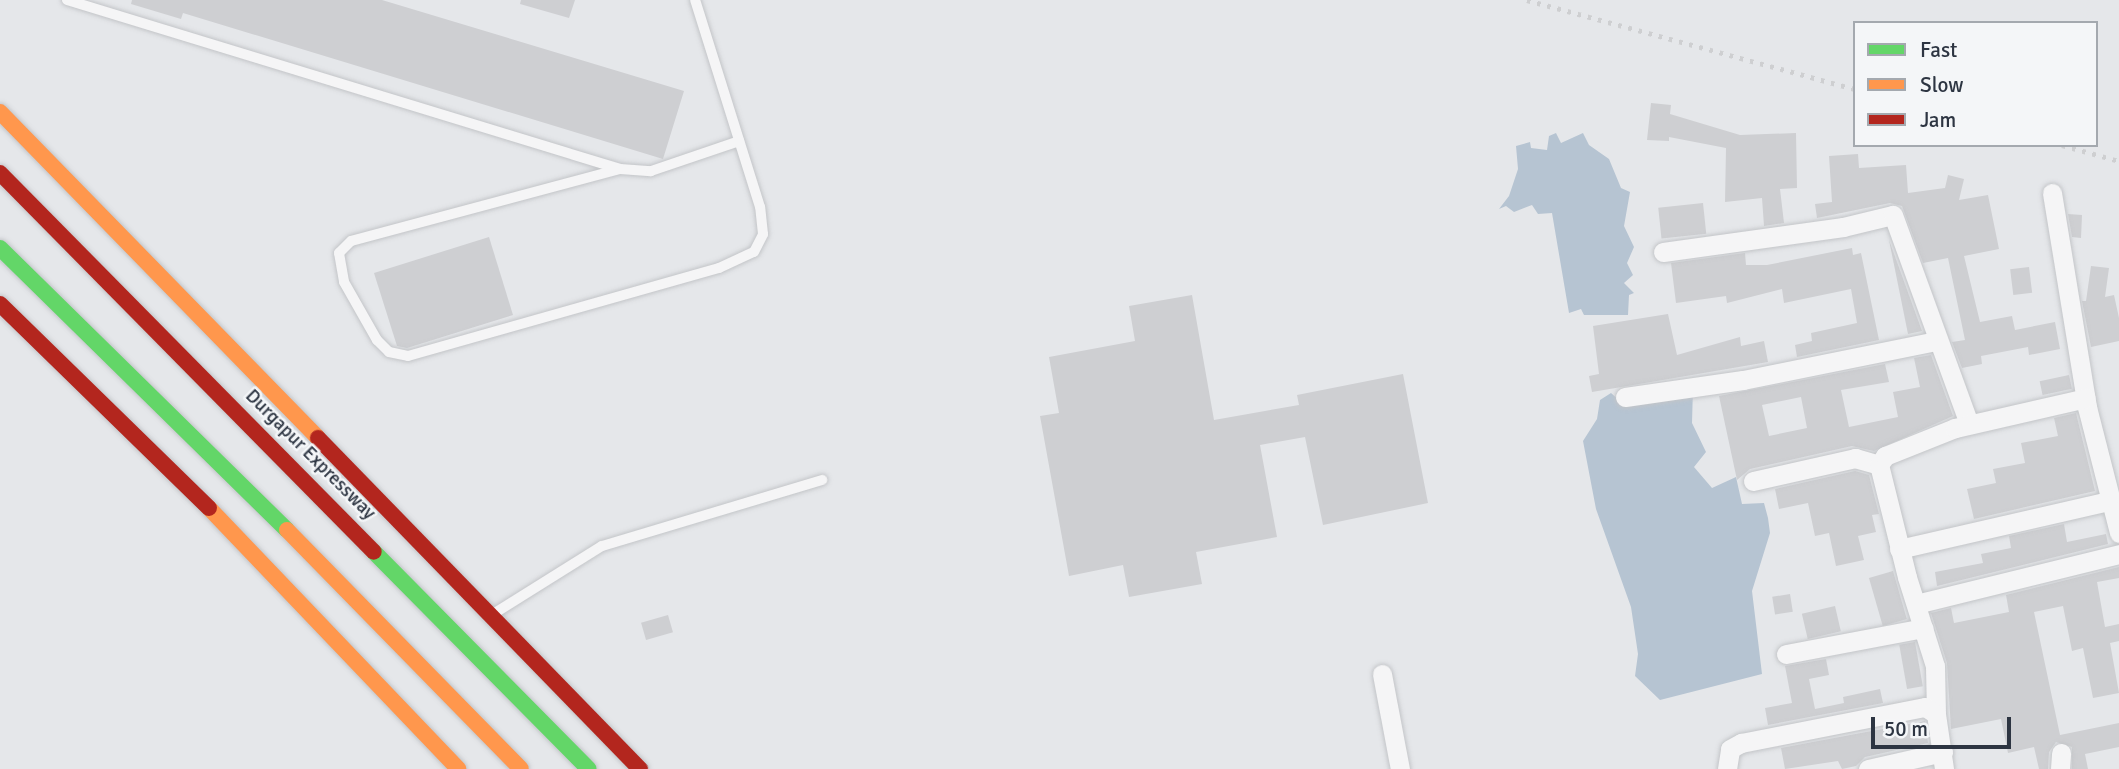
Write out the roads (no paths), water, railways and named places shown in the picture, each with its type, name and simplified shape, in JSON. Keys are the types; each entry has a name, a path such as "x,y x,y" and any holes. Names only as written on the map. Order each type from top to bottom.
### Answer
{"main road":[{"path":"0,112 493,614 640,769"},
{"name":"Durgapur Expressway","path":"0,173 589,769"},
{"path":"0,248 384,626 521,769"},
{"path":"0,304 213,512 458,769"}],"street":[{"path":"2052,193 2086,398 2108,500 2119,533"},
{"path":"1663,252 1843,228 1893,215 1936,341 1969,424"},
{"path":"1625,397 1743,380 1936,341"},
{"path":"1868,769 1944,760 1936,713 1935,666 1899,549 1879,465 1885,456 1969,424 2086,398"},
{"path":"1753,481 1855,458 1879,465"},
{"path":"1899,549 2108,500"},
{"path":"1916,604 2119,554"},
{"path":"1786,654 1924,628"},
{"path":"1382,674 1400,769"},
{"path":"1727,769 1730,749 1741,743 1925,707 1936,713"}],"lane":[{"path":"66,0 620,169 651,171 739,141"},
{"path":"620,169 351,242 339,253 344,282 377,340 388,352 408,356 719,268 754,251 763,234 739,141 695,0"},
{"path":"493,614 602,546 822,480"}],"water":[{"path":"1556,133 1561,143 1583,133 1589,145 1609,159 1621,188 1630,192 1624,226 1634,247 1627,263 1633,275 1624,283 1634,293 1629,295 1628,315 1584,315 1581,309 1569,313 1552,213 1538,214 1532,205 1514,212 1506,206 1499,209 1509,196 1518,169 1516,146 1530,142 1531,148 1547,150 1549,136"},
{"path":"1693,388 1692,423 1706,452 1694,467 1712,488 1736,477 1742,504 1764,503 1768,518 1770,533 1752,591 1762,674 1660,700 1635,676 1638,654 1631,607 1596,509 1583,441 1597,419 1600,400 1611,393 1620,401"}],"railway":[{"path":"1527,0 1853,88"},
{"path":"2069,147 2119,161"}]}
